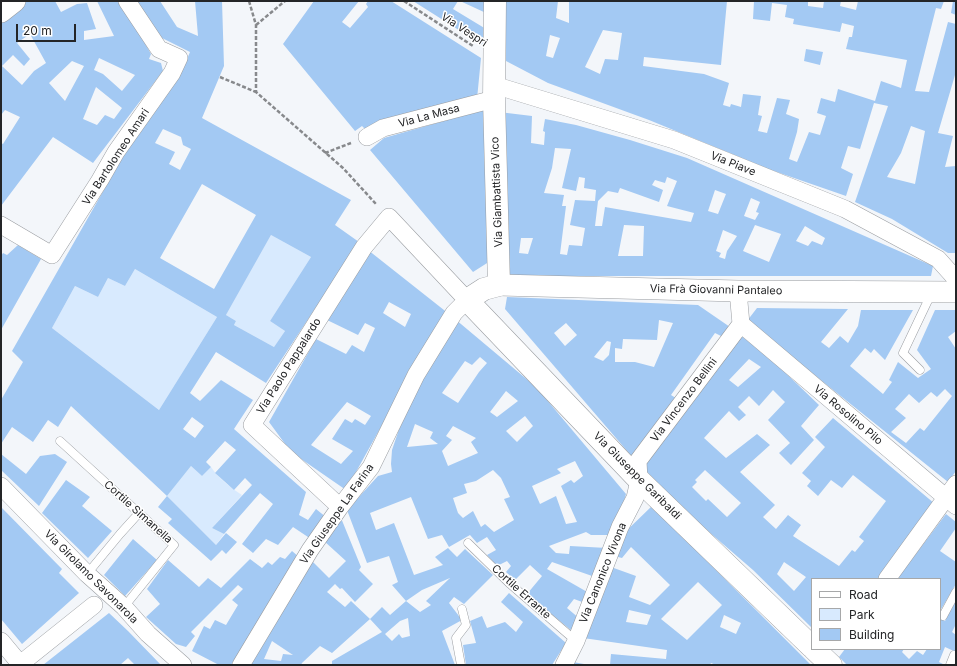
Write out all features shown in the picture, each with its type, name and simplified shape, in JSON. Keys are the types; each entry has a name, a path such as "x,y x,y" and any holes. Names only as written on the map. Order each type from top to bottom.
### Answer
{"main road":[{"name":"Via Giambattista Vico","path":"495,1 494,92 499,285"},
{"path":"467,300 484,288 499,285"},
{"name":"Via Giuseppe Garibaldi","path":"467,300 639,480 811,644"}],"street":[{"path":"1,12 15,1"},
{"name":"Via Bartolomeo Amari","path":"1,225 52,255 116,152 172,73 179,58 159,49 127,1"},
{"name":"Via La Masa","path":"367,137 383,128 494,92"},
{"name":"Via Piave","path":"494,92 674,140 845,209 938,259 956,279"},
{"path":"389,217 467,300"},
{"name":"Via Paolo Pappalardo","path":"340,507 252,425 364,247 389,217"},
{"name":"Via Frà Giovanni Pantaleo","path":"499,285 738,291 956,292"},
{"path":"738,291 741,324"},
{"name":"Via Giuseppe La Farina","path":"241,665 310,550 340,507 372,467 416,375 454,313 467,300"},
{"name":"Via Vincenzo Bellini","path":"639,480 638,462 741,324"},
{"name":"Via Rosolino Pilo","path":"741,324 951,502"},
{"name":"Via Canonico Vivona","path":"564,665 576,641 620,527 635,498 639,480"},
{"path":"888,578 951,502 956,484"},
{"name":"Via Girolamo Savonarola","path":"1,486 87,574 124,607 148,634 183,665"},
{"path":"1,640 20,665 94,605"}],"lane":[{"path":"920,370 903,353 932,292"},
{"name":"Cortile Simanella","path":"60,441 174,545 124,607"},
{"path":"87,574 139,513"},
{"name":"Cortile Errante","path":"468,543 509,583 576,641"},
{"path":"943,616 956,592"},
{"path":"461,665 456,638 466,625 462,609"},
{"path":"950,665 954,655"}],"path":[{"path":"249,1 256,25 256,92"},
{"path":"256,25 285,1"},
{"name":"Via Vespri","path":"404,1 494,59"},
{"path":"220,77 256,92 343,168 389,217"},
{"path":"325,153 367,137"}],"green space":[{"path":"271,235 311,257 270,321 285,331 274,347 234,325 236,321 226,315"},
{"path":"135,269 217,317 159,410 52,328 75,286 98,297 108,278 125,286"},
{"path":"191,466 202,476 211,467 217,475 242,495 212,528 224,534 216,545 167,496"}],"building":[{"path":"26,1 55,1 61,12 77,4 87,3 96,29 84,31 84,40 114,36 97,1 121,1 151,54 149,59 161,63 163,71 93,163 53,137 1,206 1,143 3,144 20,117 5,110 1,115 1,20","holes":["30,34 46,63 34,71 22,85 2,66 13,55 24,66 30,59 17,43","99,58 135,75 122,91 103,74 94,70","72,61 84,66 65,101 49,83","96,87 122,108 114,119 105,115 97,125 83,119"]},
{"path":"136,1 160,1 177,27 198,36 195,1 222,1 224,66 202,118 351,200 335,225 359,242 266,383 216,352 190,393 200,401 221,380 253,400 234,429 306,492 299,515 308,520 316,509 327,518 311,539 293,527 278,545 266,539 253,553 242,544 273,504 260,493 224,534 212,528 252,485 245,478 234,490 215,473 236,450 225,441 206,462 211,467 202,476 191,466 167,496 71,406 58,427 48,420 33,442 12,427 1,444 1,400 23,362 12,351 125,153 182,71 190,52 162,38","holes":["163,129 181,137 183,145 191,149 180,170 169,164 175,152 155,143","202,184 256,215 214,289 160,258","271,235 311,257 270,321 285,331 274,347 234,325 236,321 226,315","135,269 217,317 159,410 52,328 75,286 98,297 108,278 125,286","192,417 204,426 195,438 183,429"]},
{"path":"314,1 359,1 342,22 350,28 368,7 366,4 368,1 391,1 481,58 477,99 366,130 362,126 355,131 283,44"},
{"path":"413,1 458,1 453,9 486,29 484,46"},
{"path":"460,1 486,1 486,13"},
{"path":"504,1 558,1 556,18 569,23 569,1 727,1 721,65 644,57 643,66 704,74 729,83 723,105 730,107 731,104 741,107 743,94 761,96 758,115 762,116 758,131 767,133 777,98 790,100 786,114 799,119 797,132 789,159 797,162 809,132 820,135 826,116 817,113 821,98 835,102 838,89 875,101 881,81 901,88 907,60 846,49 849,37 852,37 854,26 842,23 840,32 793,24 794,19 785,17 787,5 772,3 770,21 753,19 754,1 808,1 808,6 823,8 824,1 841,1 840,6 856,10 858,1 944,1 941,9 936,8 915,91 929,92 948,22 956,24 956,75 938,133 953,136 945,167 956,166 956,253 948,253 892,219 855,202 888,106 874,103 860,149 848,146 841,168 853,174 846,196 771,170 649,120 548,83 506,61","holes":["603,30 622,33 618,60 605,59 600,74 585,67","550,35 560,38 553,58 546,56","911,126 925,131 915,184 887,177 901,153"]},
{"path":"953,1 956,1 956,15 951,13"},
{"path":"806,49 823,52 820,65 804,61"},
{"path":"486,109 495,258 473,272 370,150 384,138"},
{"path":"499,112 532,116 531,143 544,145 545,132 543,131 545,119 576,125 687,158 933,266 931,276 506,276","holes":["555,148 571,149 562,188 576,191 579,177 585,178 584,188 596,190 595,201 575,200 570,225 585,228 582,246 569,245 567,255 560,254 566,206 562,206 564,195 544,193 552,168","667,177 677,181 667,206 694,213 691,222 605,207 602,226 595,226 598,201 608,191 618,193 620,188 659,202 663,190 652,185 655,180 665,183","715,190 726,194 718,214 708,211","751,198 760,202 756,212 759,213 755,220 744,216","624,225 644,226 643,256 618,256","755,225 781,234 769,262 743,251","805,226 825,238 822,245 812,241 808,246 796,241","723,230 737,236 727,251 725,259 719,257 721,253 716,251","521,238 533,238 528,254 519,253"]},
{"path":"18,245 41,259 1,330 1,256 3,253 7,255"},
{"path":"368,250 449,314 397,398 346,490 291,452 269,422 316,339 346,354 352,345 364,352 375,328 365,323 358,335 327,320","holes":["389,302 411,314 405,327 383,313","347,402 371,416 365,425 355,419 352,423 345,419 332,439 353,451 341,464 311,445"]},
{"path":"507,297 698,305 730,327 723,337 715,333 671,395 679,400 634,459 505,309","holes":["659,320 673,323 654,367 635,362 615,362 615,348 622,349 623,339 657,340","566,323 577,335 565,346 554,333","607,341 611,342 609,355 603,361 594,357"]},
{"path":"757,308 848,309 821,342 829,348 840,336 848,343 858,326 861,310 913,310 885,360 874,349 871,353 865,348 850,366 883,394 892,382 889,380 898,362 918,378 931,369 917,350 935,310 956,310 956,331 948,337 956,349 956,471 948,482 747,321","holes":["945,389 952,396 924,431 920,428 906,443 891,432 906,418 895,409 909,394 919,403 931,392 937,397"]},
{"path":"455,319 536,387 626,494 619,519 611,535 591,535 586,532 549,546 556,553 569,554 570,546 607,548 595,577 552,562 547,569 589,593 585,603 574,599 567,608 580,619 572,631 527,594 542,576 530,565 515,580 506,572 511,566 507,561 497,566 487,555 496,550 487,537 477,543 470,535 449,547 442,535 428,539 411,497 370,513 376,530 394,523 414,575 443,565 435,557 448,548 457,557 465,549 493,575 464,604 454,597 449,603 462,620 442,631 455,665 332,665 332,661 382,632 370,619 382,607 390,615 406,601 392,585 398,582 389,556 367,563 347,510 378,476 392,472 392,450 410,397","holes":["480,357 487,363 458,403 442,393 465,361 472,365","506,391 518,401 497,417 490,412","525,416 533,426 517,442 506,431","415,424 433,432 430,438 438,444 407,447","453,426 476,438 471,442 478,453 448,466 442,451 452,440 446,436","575,461 583,476 574,483 571,480 561,486 577,522 566,524 556,496 540,504 532,486 561,473 557,469","493,470 501,478 510,497 504,499 514,520 494,532 485,524 481,527 473,511 463,518 458,513 453,498 467,493 464,484 476,481","450,578 426,601 431,605 420,612 406,601 422,590","408,618 410,636 402,638 399,634 392,641 385,634 400,621"]},
{"path":"740,335 770,358 819,405 801,426 814,440 791,465 779,453 790,443 768,420 785,402 773,390 759,406 749,396 738,407 746,415 739,421 729,411 704,438 726,458 757,434 770,445 740,472 775,505 763,517 776,529 788,515 801,525 793,536 839,566 852,550 855,552 864,541 859,537 886,501 853,475 842,488 831,480 818,496 807,486 811,481 802,473 825,447 815,437 833,418 935,504 881,578 811,578 811,627 753,570 694,519 644,469 645,462","holes":["749,359 761,367 738,387 729,380","705,470 741,503 727,517 708,499 706,501 692,487 697,482 695,480","784,562 806,577 794,591 777,574"]},
{"path":"1,454 26,474 40,456 55,454 67,462 39,506 1,470"},
{"path":"66,480 90,497 82,506 112,531 88,558 42,513"},
{"path":"167,496 216,545 226,533 237,542 226,554 222,550 211,561 168,523 172,519 158,507"},
{"path":"652,506 811,665 716,665 711,663 710,665 610,665 611,654 666,659 667,650 583,638 611,567 636,576 629,597 650,605 670,585 631,547 622,558 614,556 621,536","holes":["698,582 722,605 687,640 661,619","629,610 651,615 647,625 626,622","724,615 741,623 736,634 720,627"]},
{"path":"1,507 62,569 59,573 79,593 22,644 1,619"},
{"path":"946,514 956,522 956,528 940,551 956,562 956,584 941,609 941,578 898,578"},
{"path":"341,518 361,567 359,570 373,584 355,602 342,588 340,589 335,584 327,592 345,607 351,601 370,619 332,653 320,646 301,665 246,665 310,559 329,578 346,561 324,541","holes":["272,641 293,655 283,654 281,661 264,659"]},
{"path":"133,539 157,560 125,596 104,575"},
{"path":"292,551 299,557 231,665 219,665 192,651 204,626 210,629 215,620 226,625 238,605 232,600 243,589 238,585 191,632 195,636 186,647 176,644 146,617 160,604 147,589 168,560 199,587 208,578 221,588 250,559 262,568 268,562 272,565 280,557 285,559"},
{"path":"509,593 566,643 552,665 466,665 463,645 476,643 470,621 482,616 487,628 505,622 516,632 523,622 501,602"},
{"path":"956,600 956,624 952,632 956,635 956,652 945,647 939,662 945,665 847,665 839,657 844,650 903,650 902,652 909,659 917,651 923,655 926,650 941,650 941,619 945,621"},
{"path":"109,613 161,665 135,665 128,658 120,665 43,665"},
{"path":"573,662 584,664 584,665 572,665"}]}
